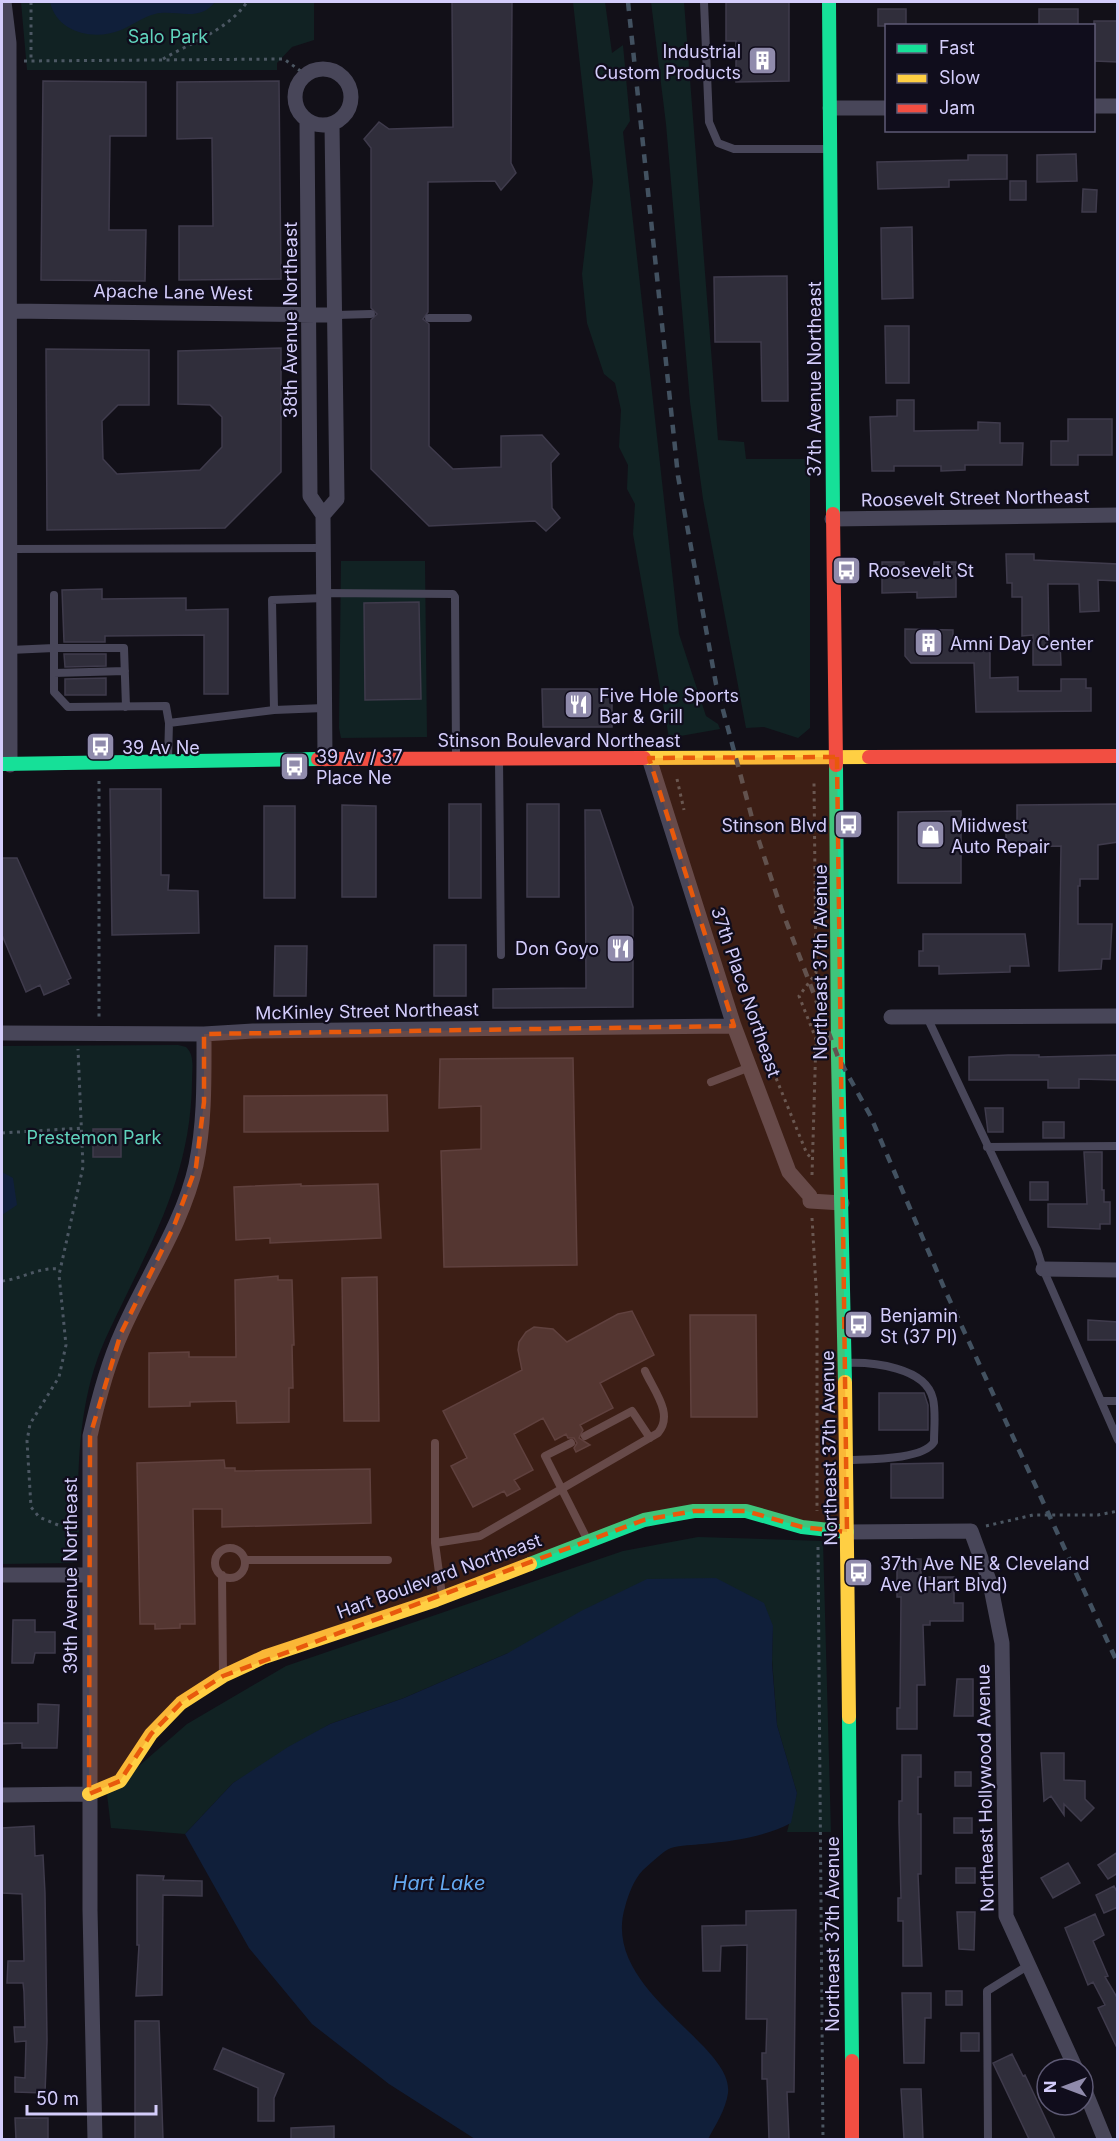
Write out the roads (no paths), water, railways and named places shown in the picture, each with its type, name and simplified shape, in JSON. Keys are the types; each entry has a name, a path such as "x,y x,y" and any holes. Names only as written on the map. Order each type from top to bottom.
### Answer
{"street":[{"path":"4,2 9,61 10,311 10,549 6,571 10,650 6,764"},
{"name":"37th Avenue Northeast","path":"830,2 832,519 837,757"},
{"name":"38th Avenue Northeast","path":"323,515 337,499 332,124 340,120 349,106 348,85 333,71 323,69 306,75 299,83 296,103 307,121 310,496 323,515 325,759"},
{"path":"1095,106 1118,106"},
{"path":"830,108 885,108"},
{"path":"307,121 317,125 332,124"},
{"name":"Apache Lane West","path":"10,311 336,315"},
{"name":"Roosevelt Street Northeast","path":"832,519 1118,515"},
{"name":"Stinson Boulevard Northeast","path":"6,764 325,759 1118,756"},
{"name":"Northeast 37th Avenue","path":"837,757 838,1058 848,1460 852,2139"},
{"name":"37th Place Northeast","path":"649,758 734,1026 789,1172 810,1196 810,1201 842,1203"},
{"path":"891,1017 1118,1016"},
{"name":"McKinley Street Northeast","path":"2,1033 204,1034 253,1031 734,1026"},
{"name":"39th Avenue Northeast","path":"95,2139 89,1794 90,1436 102,1382 118,1342 174,1226 195,1167 204,1102 204,1034"},
{"path":"1043,1269 1118,1270"},
{"name":"Hart Boulevard Northeast","path":"89,1794 120,1780 151,1734 181,1703 223,1676 264,1657 442,1597 644,1520 694,1510 746,1510 818,1530 847,1532"},
{"name":"Northeast Hollywood Avenue","path":"847,1532 971,1531 990,1583 1002,1644 1006,1916 1071,2057"},
{"path":"2,1575 90,1575"},
{"path":"2,1795 89,1794"},
{"path":"1095,2115 1105,2139"}],"lane":[{"path":"704,2 709,122 718,143 734,149 830,149"},
{"path":"336,315 371,314"},
{"path":"429,318 468,318"},
{"path":"10,549 323,548"},
{"path":"274,710 272,600 324,596 453,594 455,597 456,759"},
{"path":"54,595 54,692 68,707 166,706 169,723 168,762"},
{"path":"10,650 124,648 126,707"},
{"path":"54,673 125,671"},
{"path":"169,723 274,710 324,708"},
{"path":"499,758 501,955"},
{"path":"927,1017 1037,1250 1043,1269 1118,1440"},
{"path":"711,1082 750,1067"},
{"path":"987,1147 1118,1146"},
{"path":"846,1363 866,1362 908,1373 920,1380 934,1401 934,1442 931,1447 916,1454 848,1460"},
{"path":"435,1543 480,1536 650,1438 664,1426 666,1414 645,1371"},
{"path":"1101,1401 1118,1401"},
{"path":"585,1436 632,1411 650,1438"},
{"path":"435,1443 435,1543 442,1597"},
{"path":"571,1443 545,1456 588,1541"},
{"path":"222,1575 236,1576 244,1569 245,1560 236,1549 222,1550 216,1563 222,1575 223,1676"},
{"path":"245,1560 388,1560"},
{"path":"988,2139 987,1991 1029,1965"}],"water":[{"path":"50,2 215,2 202,12 155,14 121,30 100,35 78,32 68,27 54,13"},
{"path":"2,1172 13,1178 17,1205 2,1215"},
{"name":"Hart Lake","path":"716,1578 764,1603 773,1626 772,1663 777,1725 797,1793 791,1823 748,1838 679,1846 664,1852 643,1870 632,1887 625,1907 622,1937 631,1964 648,1990 711,2055 724,2074 728,2093 723,2111 708,2139 475,2139 389,2084 312,2024 249,1948 185,1834 233,1783 288,1747 330,1724 404,1698 508,1653 581,1611 647,1579"}],"railway":[{"path":"628,2 678,476 716,684 755,829 781,908 838,1057 870,1115 945,1290 1118,1664"}],"place":[{"name":"Industrial Custom Products","path":"762,61"},
{"name":"Roosevelt St","path":"847,570"},
{"name":"Amni Day Center","path":"929,643"},
{"name":"Five Hole Sports Bar & Grill","path":"578,705"},
{"name":"39 Av Ne","path":"101,747"},
{"name":"39 Av / 37 Place Ne","path":"295,766"},
{"name":"Stinson Blvd","path":"848,825"},
{"name":"Miidwest Auto Repair","path":"930,835"},
{"name":"Don Goyo","path":"620,948"},
{"name":"Benjamin St (37 Pl)","path":"859,1325"},
{"name":"37th Ave NE & Cleveland Ave (Hart Blvd)","path":"859,1573"}],"park label":[{"name":"Salo Park","path":"168,36"},
{"name":"Prestemon Park","path":"94,1137"}]}
